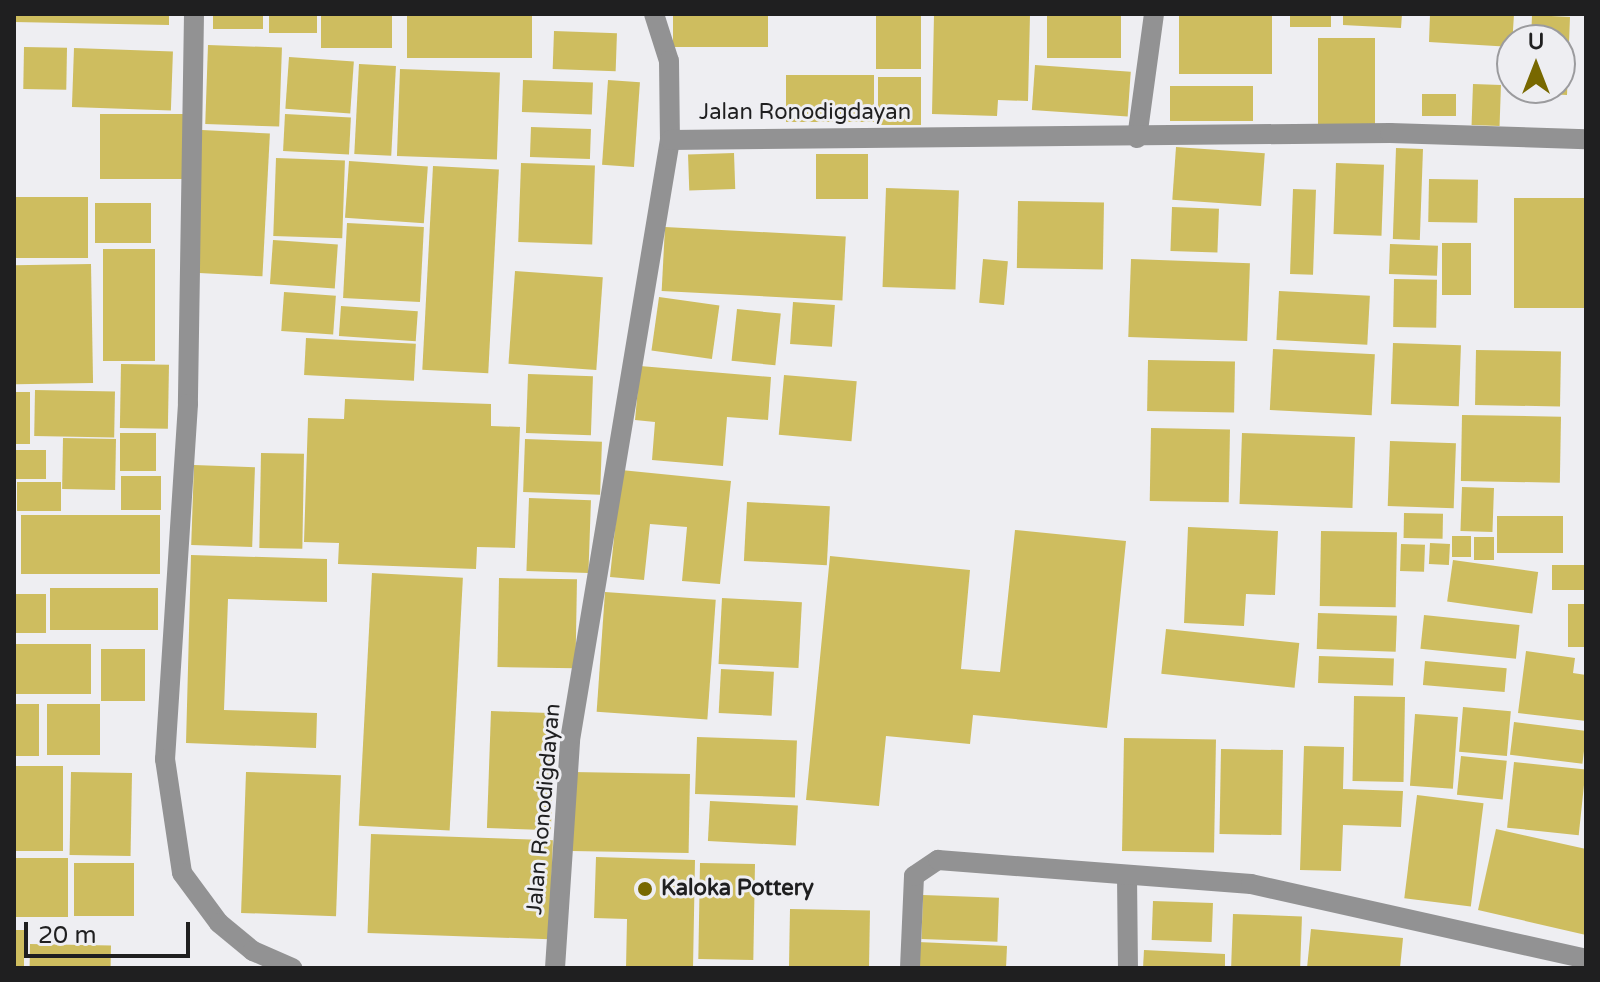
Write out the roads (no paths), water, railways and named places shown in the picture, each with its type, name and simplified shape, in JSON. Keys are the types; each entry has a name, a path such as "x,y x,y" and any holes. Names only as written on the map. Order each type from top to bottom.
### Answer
{"street":[{"path":"194,14 188,404 165,759 182,873 219,923 253,951 292,968"},
{"path":"654,14 669,61 670,140"},
{"path":"1137,138 1154,14"},
{"name":"Jalan Ronodigdayan","path":"555,968 570,740 670,140 1137,138 1412,133 1586,139"},
{"path":"910,968 914,876 926,862 1251,884 1586,959"},
{"path":"1122,875 1128,968"}],"place":[{"name":"Kaloka Pottery","path":"645,889"}]}
